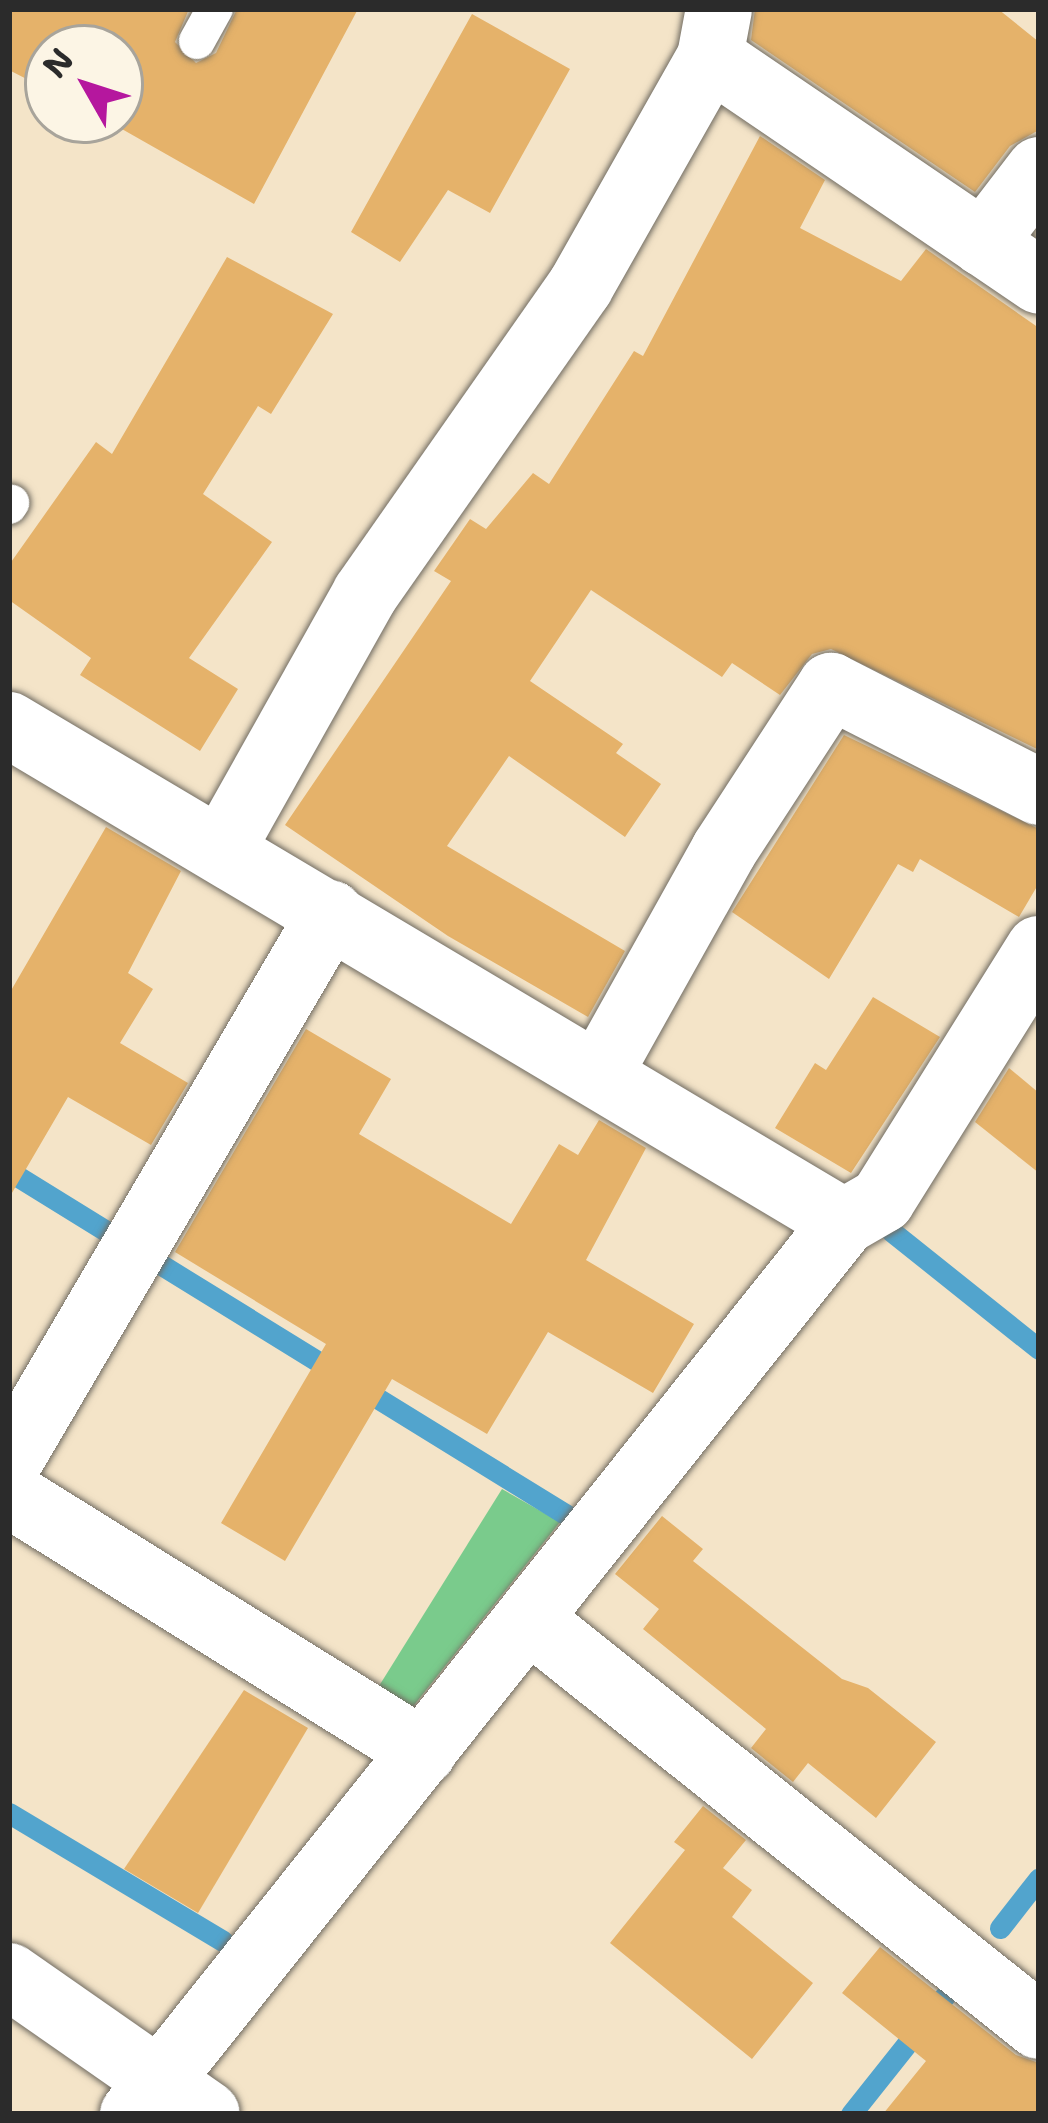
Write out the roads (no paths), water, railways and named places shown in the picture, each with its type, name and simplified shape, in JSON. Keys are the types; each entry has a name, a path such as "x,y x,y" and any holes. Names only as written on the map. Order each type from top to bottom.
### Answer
{"street":[{"path":"222,849 365,594 580,287 714,33 1039,281"},
{"path":"982,242 1039,170"},
{"path":"599,1074 724,850 831,686 1039,792"},
{"path":"9,725 844,1222"},
{"path":"9,1462 331,914"},
{"path":"9,1976 167,2103 423,1752 844,1222 882,1200 1039,949"},
{"path":"9,1494 423,1752"},
{"path":"530,1620 1039,2026"}],"waterway":[{"path":"9,1171 116,1237"},
{"path":"891,1231 1039,1349"},
{"path":"147,1256 578,1522"},
{"path":"9,1813 223,1941"},
{"path":"1000,1928 1039,1878"},
{"path":"851,2114 945,1996"}]}
